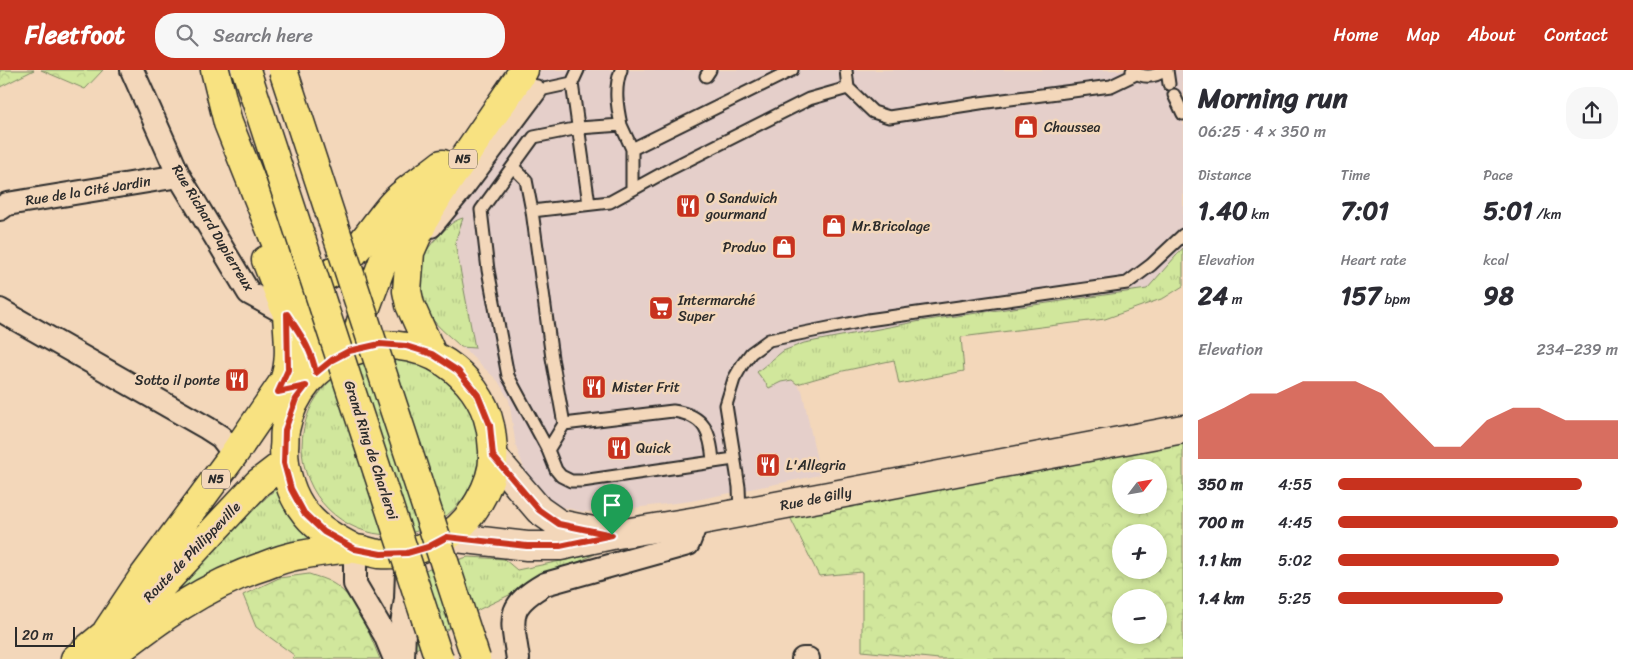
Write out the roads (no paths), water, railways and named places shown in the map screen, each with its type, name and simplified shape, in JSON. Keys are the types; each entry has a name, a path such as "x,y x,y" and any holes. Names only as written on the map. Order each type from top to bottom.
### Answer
{"main road":[{"path":"201,70 206,104 287,314 307,344 313,359 311,379 278,392"},
{"path":"215,70 228,123 288,273 324,325 352,350"},
{"name":"Grand Ring de Charleroi","path":"246,70 439,659"},
{"path":"283,70 476,659"},
{"name":"N5","path":"352,350 393,235 507,70"},
{"name":"N5","path":"432,354 410,305 407,291 410,252 425,218 440,193 529,81"},
{"path":"288,273 298,279 308,281 329,275 365,239 396,200 442,164"},
{"name":"N5","path":"107,631 148,570 278,392 288,370 287,314"},
{"name":"Route de Philippeville","path":"108,659 142,632 189,600 242,573 293,556 355,549 381,554 407,553 428,547 447,537 470,515 486,488 493,456 490,425 478,395 458,371 432,354 406,346 380,344 352,350 332,360 311,379 296,399 285,430 284,463 291,489 304,513 324,532 355,549"},
{"name":"Rue de Gilly","path":"447,537 527,546 560,546 1183,429"},
{"path":"493,456 539,510 559,524 612,535"},
{"name":"Route de Philippeville","path":"75,659 156,592 258,483 284,463"}],"street":[{"name":"Rue Richard Dupierreux","path":"132,70 179,176 249,292 287,314"},
{"name":"Rue de la Cité Jardin","path":"0,209 7,204 179,176"},
{"path":"0,310 207,428 221,437 234,454"},
{"path":"518,659 512,620 518,605 527,594 545,584 688,544 697,521"},
{"path":"355,549 355,584 385,635 395,659"},
{"path":"403,659 404,631 402,624 408,579 407,553"},
{"path":"803,659 808,659"}],"lane":[{"path":"578,70 572,83 589,204"},
{"path":"620,70 616,85 621,124 632,149 632,190"},
{"path":"632,149 792,70"},
{"path":"846,70 848,88 872,112 889,117 1111,86 1133,72 1144,76 1152,76 1166,70 1169,84"},
{"path":"529,81 572,83"},
{"path":"532,211 610,202 809,100 848,88"},
{"path":"1174,95 1183,114"},
{"path":"621,124 579,128 534,137 481,210 487,260 508,376 548,450 556,470 571,481 734,459"},
{"path":"513,167 526,180 552,358 564,424 548,450"},
{"path":"740,513 739,487 726,405 734,379 742,366 751,353 769,340 868,320 1127,283 1151,265 1183,235"},
{"path":"564,424 673,411 687,413 698,420 707,431 712,447 713,462"}],"place":[{"name":"Chaussea","path":"1026,127"},
{"name":"O Sandwich gourmand","path":"688,206"},
{"name":"Mr.Bricolage","path":"834,226"},
{"name":"Produo","path":"784,247"},
{"name":"Intermarché Super","path":"661,308"},
{"name":"Sotto il ponte","path":"237,380"},
{"name":"Mister Frit","path":"594,387"},
{"name":"Quick","path":"619,448"},
{"name":"L'Allegria","path":"768,465"}]}
